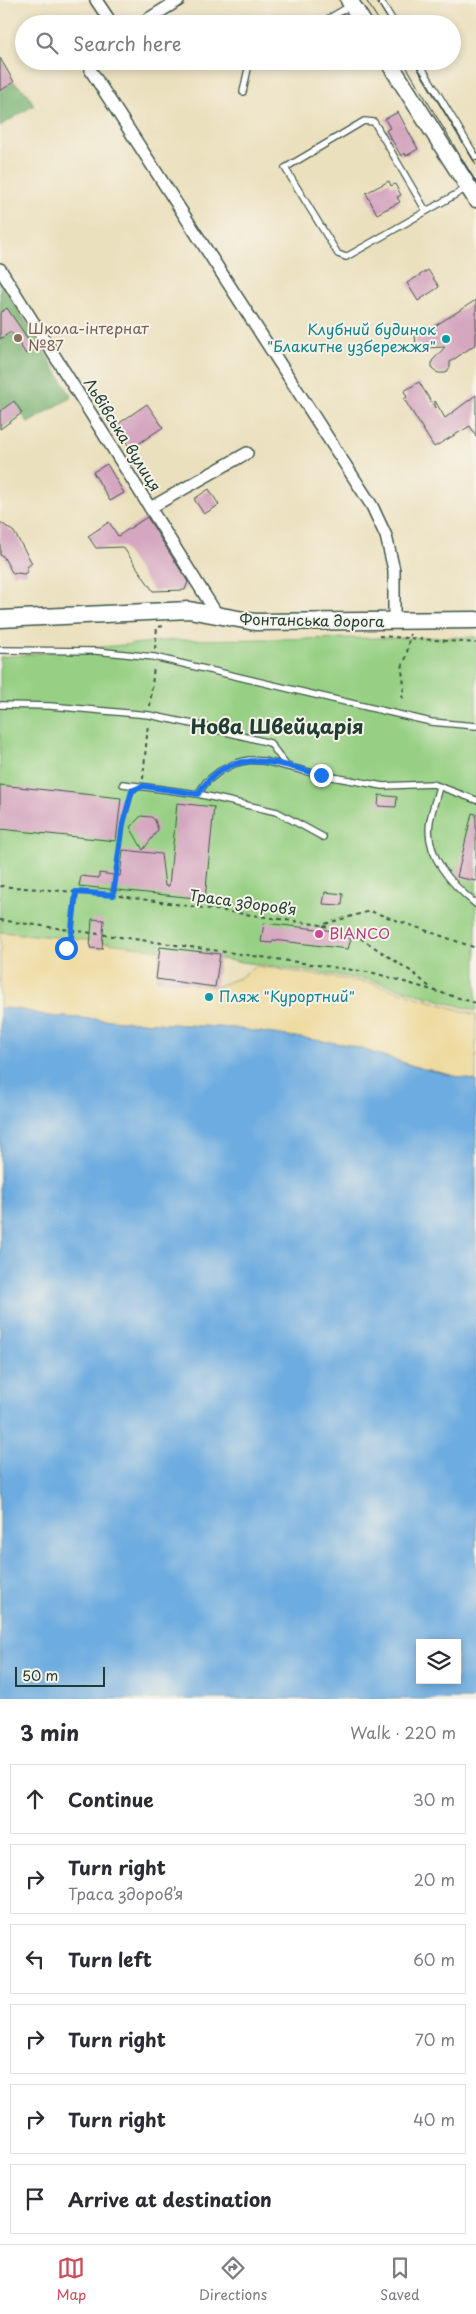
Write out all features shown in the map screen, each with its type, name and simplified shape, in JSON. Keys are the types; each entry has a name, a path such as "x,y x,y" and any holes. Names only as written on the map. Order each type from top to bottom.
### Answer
{"main road":[{"path":"351,2 359,15"},
{"path":"394,70 472,193"},
{"name":"Фонтанська дорога","path":"0,619 188,610 255,622 476,620"}],"street":[{"path":"96,0 106,15"},
{"path":"155,15 179,0"},
{"path":"91,70 372,506 386,536 394,570 394,622"},
{"name":"Львівська вулиця","path":"0,269 218,616"},
{"path":"150,508 247,453"}],"lane":[{"path":"380,0 389,15"},
{"path":"332,15 351,2"},
{"path":"242,92 247,70"},
{"path":"423,70 476,157"},
{"path":"426,212 374,122 369,120 285,168 328,238 342,256 346,257 426,212 472,193"},
{"path":"0,650 96,651 154,657 431,722 476,726"},
{"path":"0,705 50,706 149,715 202,726 270,744 286,765"},
{"path":"198,794 206,782 236,763 249,760 286,765 321,775 383,786 423,783 476,800"},
{"path":"123,784 198,794 276,812 324,837"},
{"path":"439,787 430,823 433,850 450,881 476,904"}],"path":[{"path":"403,699 406,681 402,674 403,664 407,656 406,650 413,622"},
{"path":"155,648 157,627 166,627"},
{"path":"113,895 125,816 132,791 143,786 144,772"},
{"name":"Траса здоров’я","path":"0,886 113,895 321,925 370,911 476,948"},
{"path":"70,947 76,892"},
{"path":"0,920 374,973 476,1003"},
{"path":"321,925 350,932 412,972 434,991"},
{"path":"66,948 75,947 75,949"}],"green space":[{"path":"0,58 14,82 27,93 34,105 0,126"},
{"name":"Школа-інтернат №87","path":"0,280 72,397 28,423 22,413 0,429"},
{"path":"476,637 476,1011 371,980 85,940 0,932 0,657 174,640"}],"sand":[{"name":"Пляж \"Курортний\"","path":"0,932 85,940 160,950 157,979 215,987 239,978 256,966 371,983 476,1015 476,1081 420,1068 349,1045 233,1028 48,1016 18,1009 0,1008"}],"water":[{"path":"0,1008 18,1009 48,1016 233,1028 349,1045 420,1068 476,1081 476,1699 0,1699"}],"building":[{"path":"0,58 14,82 0,91"},
{"path":"398,112 418,149 406,156 405,153 401,156 386,130 390,128 385,119"},
{"path":"389,181 391,186 395,184 401,195 397,197 400,202 377,214 366,193"},
{"path":"428,270 439,287 418,301 407,283"},
{"name":"Клубний будинок \"Блакитне узбережжя\"","path":"476,300 476,344 450,362 450,367 446,373 438,373 432,368 432,361 445,347 422,348 416,343 415,336 420,330 430,329"},
{"path":"7,308 35,349 26,354 11,332 0,339 0,313"},
{"path":"419,382 435,408 435,401 445,418 476,395 476,436 470,426 434,447 404,399 407,397 404,391"},
{"path":"14,401 22,413 0,429 0,411"},
{"path":"147,404 163,427 131,449 115,426"},
{"path":"107,464 124,493 110,501 93,472"},
{"path":"209,489 219,505 204,514 194,499"},
{"path":"147,517 188,582 185,590 153,591 123,547 96,548 88,536 109,522 118,536"},
{"path":"0,522 14,532 32,563 27,567 27,572 24,574 13,574 3,556 0,555"},
{"path":"0,785 121,798 116,841 0,829"},
{"path":"379,795 397,797 396,807 378,806"},
{"path":"177,803 214,807 205,899 79,886 81,876 99,878 99,873 120,876 123,850 161,854 165,886 169,886"},
{"path":"472,813 476,814 476,881 457,877"},
{"path":"141,816 151,817 155,820 158,830 143,850 130,827"},
{"path":"325,892 343,894 342,905 323,904"},
{"path":"92,919 104,920 102,949 90,948"},
{"path":"264,923 335,931 351,939 348,949 273,940 272,943 261,942"},
{"path":"160,947 220,954 215,987 156,979"}],"tram line":[{"path":"366,0 375,15"},
{"path":"376,0 385,15"},
{"path":"408,70 476,182"},
{"path":"418,70 476,165"}],"place":[{"name":"Школа-інтернат №87","path":"18,338"},
{"name":"Клубний будинок \"Блакитне узбережжя\"","path":"446,339"},
{"name":"BIANCO","path":"319,934"},
{"name":"Пляж \"Курортний\"","path":"209,997"}],"district":[{"name":"Нова Швейцарія","path":"277,727"}],"route":[{"path":"66,948 66,946 70,947 76,892 113,895 117,880 123,824 132,791 143,786 198,794 206,782 220,771 236,763 249,760 286,765 321,775"}]}
